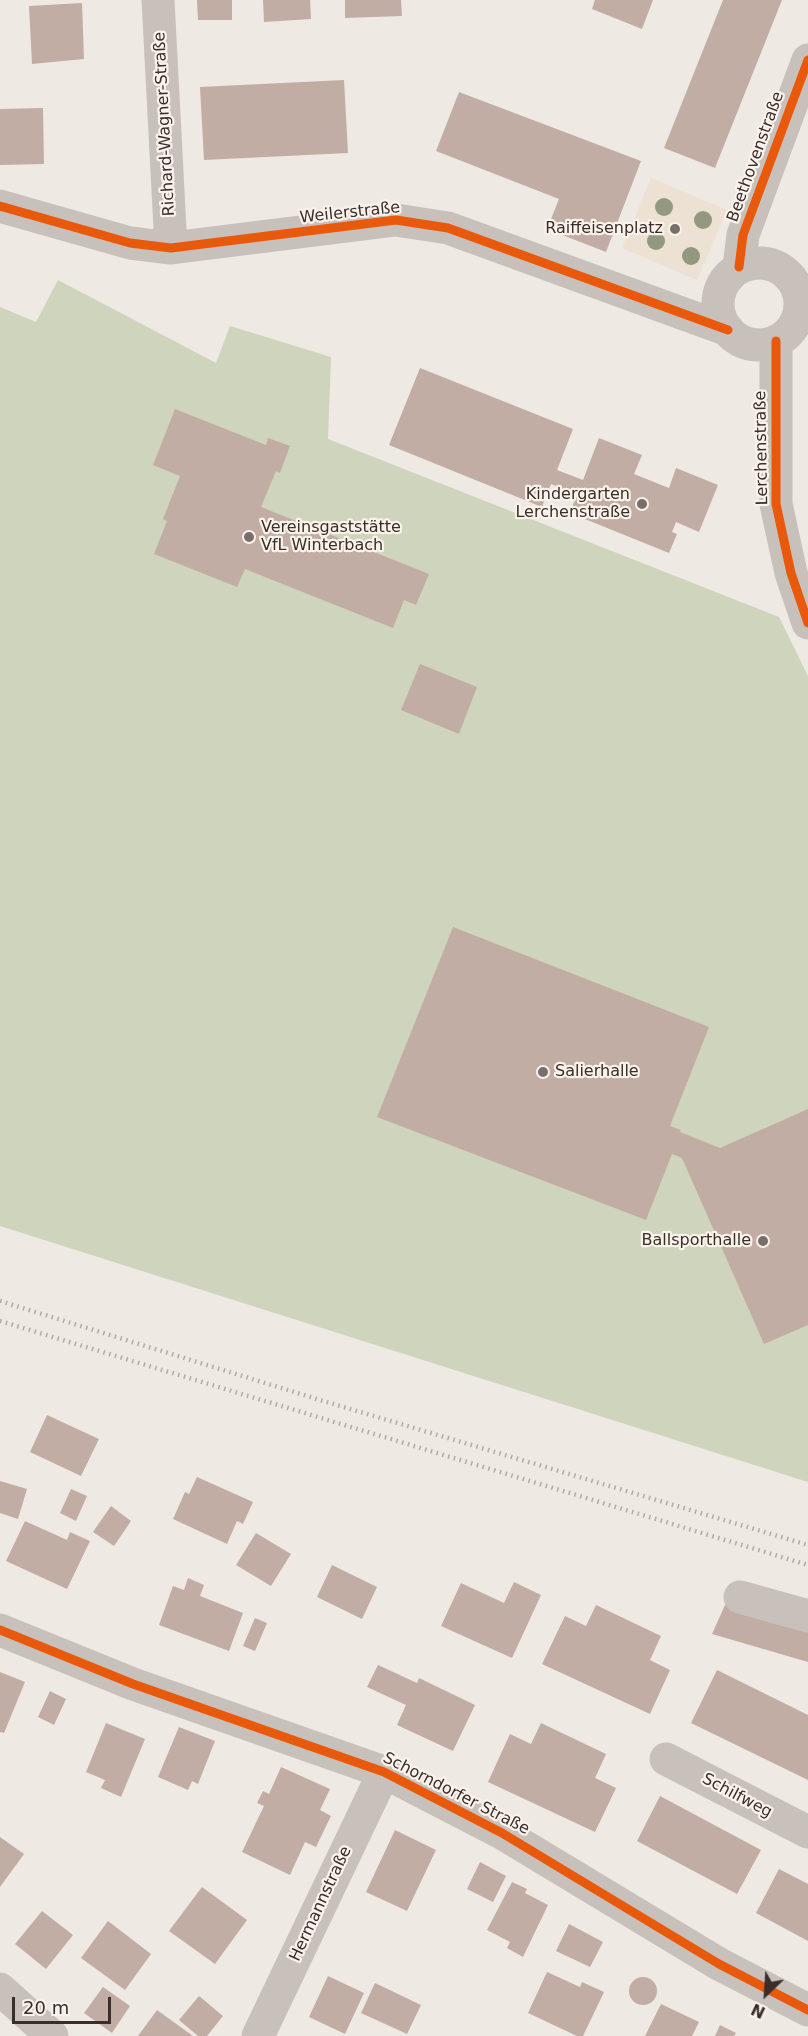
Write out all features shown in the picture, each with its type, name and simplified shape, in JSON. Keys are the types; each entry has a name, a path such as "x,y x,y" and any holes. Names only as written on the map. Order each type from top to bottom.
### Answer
{"street":[{"name":"Richard-Wagner-Straße","path":"159,0 171,248"},
{"name":"Beethovenstraße","path":"739,267 743,235 808,60"},
{"name":"Weilerstraße","path":"6,212 130,243 171,248 396,220 448,228 728,330"},
{"path":"761,262 775,266 789,275 804,305 789,332 776,341 755,345 740,340 728,330 718,310 718,294 725,280 739,267 761,262"},
{"name":"Lerchenstraße","path":"776,341 776,504 791,573 808,623"},
{"path":"740,1596 808,1616"},
{"name":"Schorndorfer Straße","path":"0,1630 134,1684 384,1772 502,1833 719,1964 808,2010"},
{"name":"Schilfweg","path":"666,1759 808,1832"},
{"name":"Hermannstraße","path":"258,2036 384,1772"},
{"path":"0,1989 52,2036"}],"green space":[{"path":"58,280 216,363 230,326 331,357 328,439 779,617 808,676 808,1482 0,1226 0,307 36,322"}],"shaded area":[{"name":"Raiffeisenplatz","path":"651,178 727,210 697,280 622,248"}],"building":[{"path":"197,0 232,0 232,20 198,20"},
{"path":"263,0 310,0 311,19 264,22"},
{"path":"345,0 401,0 402,16 345,18"},
{"path":"595,0 653,0 642,29 592,9"},
{"path":"723,0 782,0 715,168 664,148"},
{"path":"82,3 84,59 32,64 29,6"},
{"path":"344,80 348,153 204,160 200,87"},
{"path":"459,92 641,161 606,252 547,229 559,199 436,151"},
{"path":"43,108 44,164 0,165 0,109"},
{"path":"420,368 573,429 557,470 583,480 599,438 642,455 634,474 669,488 676,468 718,485 699,532 676,522 672,532 677,534 669,553 570,513 577,494 551,484 542,507 389,445"},
{"name":"Vereinsgaststätte VfL Winterbach","path":"175,409 266,445 268,438 290,446 280,473 276,471 261,507 429,574 416,605 404,600 393,628 245,569 237,587 154,554 167,521 163,519 180,476 153,465"},
{"path":"420,664 477,687 459,734 401,710"},
{"name":"Salierhalle","path":"453,927 709,1027 670,1126 681,1130 680,1132 720,1148 808,1109 808,1325 764,1344 682,1158 672,1154 646,1220 377,1117"},
{"path":"47,1415 99,1439 81,1476 30,1452"},
{"path":"197,1477 253,1502 243,1524 237,1521 227,1544 173,1519 185,1492 189,1494"},
{"path":"0,1481 27,1489 18,1519 0,1513"},
{"path":"71,1489 87,1496 76,1521 60,1513"},
{"path":"111,1506 131,1521 114,1546 93,1532"},
{"path":"25,1521 67,1540 70,1532 90,1541 67,1589 6,1561"},
{"path":"256,1533 291,1554 271,1586 236,1565"},
{"path":"332,1565 377,1587 362,1619 317,1597"},
{"path":"188,1578 204,1585 200,1596 243,1613 229,1651 159,1625 173,1586 184,1590"},
{"path":"514,1582 541,1595 512,1658 441,1626 461,1583 504,1603"},
{"path":"596,1605 661,1636 650,1660 670,1670 650,1714 542,1664 565,1616 586,1626"},
{"path":"725,1605 808,1631 808,1662 712,1634"},
{"path":"255,1618 267,1623 255,1651 243,1646"},
{"path":"378,1665 417,1683 419,1678 475,1705 453,1751 397,1725 406,1705 367,1687"},
{"path":"717,1670 808,1715 808,1780 691,1723"},
{"path":"0,1672 25,1682 4,1733 0,1732"},
{"path":"50,1691 66,1699 54,1725 38,1717"},
{"path":"106,1723 145,1739 121,1797 101,1788 105,1780 86,1772"},
{"path":"541,1723 606,1754 595,1778 616,1788 595,1832 488,1782 510,1734 531,1744"},
{"path":"179,1727 215,1741 198,1784 192,1781 188,1790 158,1777"},
{"path":"281,1767 330,1789 320,1810 331,1816 316,1847 305,1842 290,1875 242,1852 264,1806 257,1803 263,1791 269,1794"},
{"path":"660,1796 761,1850 737,1894 637,1841"},
{"path":"395,1830 436,1850 407,1911 366,1892"},
{"path":"0,1837 24,1854 0,1887"},
{"path":"480,1862 506,1876 493,1902 467,1889"},
{"path":"779,1869 808,1884 808,1941 756,1913"},
{"path":"512,1882 527,1889 525,1893 548,1905 523,1957 507,1948 510,1942 487,1930"},
{"path":"202,1887 247,1920 215,1964 169,1931"},
{"path":"42,1911 73,1935 46,1969 15,1944"},
{"path":"108,1921 151,1954 125,1990 81,1958"},
{"path":"569,1924 603,1942 590,1967 556,1951"},
{"path":"547,1972 580,1987 582,1982 604,1992 583,2036 577,2036 528,2013"},
{"path":"328,1976 364,1993 345,2034 309,2017"},
{"path":"643,1977 653,1981 657,1991 653,2001 643,2005 633,2001 629,1991 633,1981"},
{"path":"375,1983 421,2005 407,2034 361,2013"},
{"path":"103,1987 130,2006 112,2033 84,2013"},
{"path":"199,1996 223,2016 207,2036 198,2036 179,2020"},
{"path":"661,2004 699,2022 692,2036 645,2036"},
{"path":"157,2010 193,2036 138,2036"},
{"path":"720,2025 736,2033 734,2036 715,2036"}],"railway":[{"path":"0,1301 320,1400 808,1545"},
{"path":"0,1321 808,1565"}],"cycle path":[{"path":"739,267 743,235 808,60"},
{"path":"0,206 130,243 171,248 396,220 448,228 728,330"},
{"path":"776,341 776,504 791,573 808,623"},
{"path":"0,1630 133,1684 384,1772 502,1833 719,1964 808,2010"}],"place":[{"name":"Raiffeisenplatz","path":"675,229"},
{"name":"Kindergarten Lerchenstraße","path":"642,504"},
{"name":"Vereinsgaststätte VfL Winterbach","path":"249,537"},
{"name":"Salierhalle","path":"543,1072"},
{"name":"Ballsporthalle","path":"763,1241"}]}
